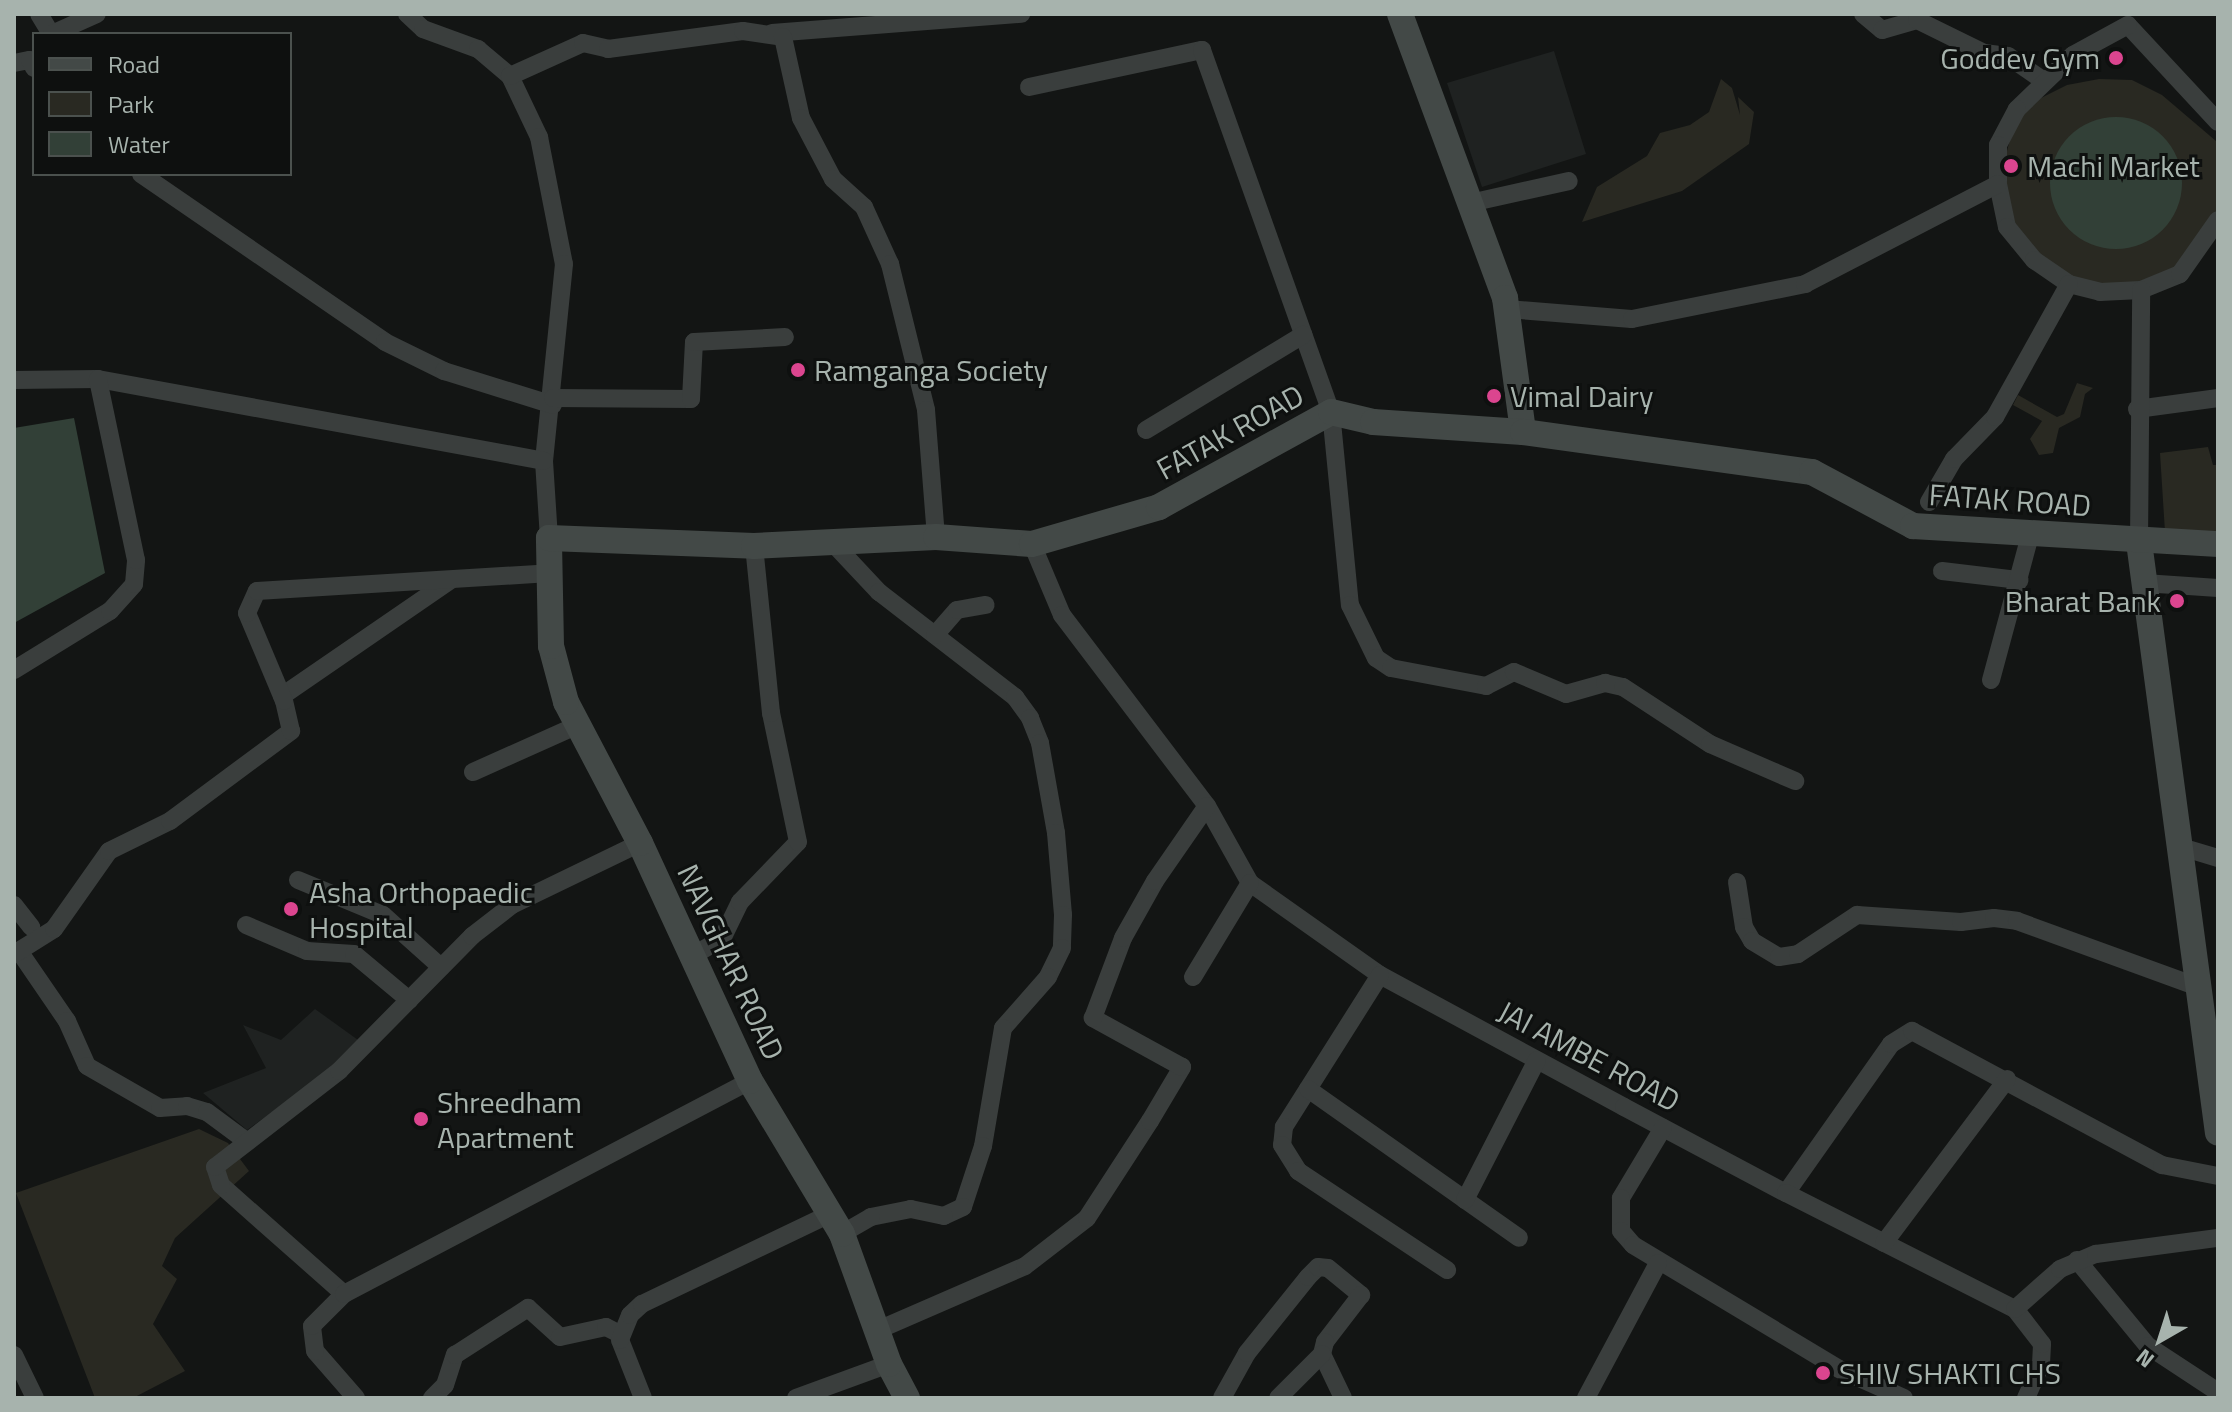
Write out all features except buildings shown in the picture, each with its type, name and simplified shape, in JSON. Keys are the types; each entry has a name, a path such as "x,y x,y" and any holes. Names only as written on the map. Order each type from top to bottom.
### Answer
{"main road":[{"path":"1400,14 1507,309 1523,432"},
{"name":"FATAK ROAD","path":"549,538 754,546 936,537 1032,544 1159,507 1331,412 1373,422 1523,432 1812,472 1913,526 2139,542 2218,544"},
{"name":"NAVGHAR ROAD","path":"549,538 551,646 578,725 640,843 750,1081 836,1224 889,1364 907,1398"},
{"path":"2139,542 2196,986 2209,1023 2218,1133"}],"street":[{"path":"39,14 50,32"},
{"path":"56,32 97,14"},
{"path":"407,14 423,29 478,49 510,76 528,104 539,137 564,264 553,401 544,461 549,538"},
{"path":"510,76 583,43 608,49 743,31 770,33 1021,14"},
{"path":"1863,14 1882,30 1917,20 1984,53 2008,56 2044,81"},
{"path":"2217,116 2124,19 2073,55 2017,109 1998,145 1998,184 2007,227 2034,260 2069,284 2100,292 2141,290 2180,274 2218,220"},
{"path":"770,33 788,45 807,131 833,179 868,214 890,264 926,410 936,537"},
{"path":"1029,87 1202,50 1331,412 1350,605 1376,658 1391,668 1433,672 1486,686 1514,672 1566,694 1605,683 1623,687 1710,744 1795,781"},
{"path":"144,176 385,342 444,371 553,401 691,399 694,342 785,337"},
{"path":"1470,203 1569,181"},
{"path":"1507,309 1632,319 1805,284 1998,184"},
{"path":"1929,502 1954,459 1995,417 2069,284"},
{"path":"2139,542 2137,409 2141,290"},
{"path":"1146,430 1303,335"},
{"path":"14,380 98,379 544,461"},
{"path":"14,670 110,611 134,584 136,560 98,379"},
{"path":"2137,409 2218,398"},
{"path":"1991,680 2031,532"},
{"path":"620,1334 642,1304 836,1224 911,1209 944,1216 963,1207 974,1186 983,1146 1003,1028 1048,977 1062,948 1056,833 1040,743 1015,697 879,592 832,542"},
{"name":"JAI AMBE ROAD","path":"1032,544 1062,615 1207,806 1250,883 1380,975 1786,1193 2015,1309"},
{"path":"692,956 722,939 740,902 798,842 771,713 754,546"},
{"path":"1942,571 2019,580"},
{"path":"245,1140 207,1112 187,1106 160,1108 87,1066 67,1021 16,952 54,929 109,851 170,821 291,731 282,696 247,613 257,591 549,573"},
{"path":"282,696 452,579"},
{"path":"2144,583 2218,588"},
{"path":"935,635 957,610 969,604 986,605"},
{"path":"473,772 578,725"},
{"path":"878,1330 1025,1266 1087,1218 1150,1121 1182,1067 1093,1018 1123,938 1155,881 1207,806"},
{"path":"344,1294 221,1185 215,1167 245,1140 339,1071 441,967 512,905 640,843"},
{"path":"2178,846 2199,848 2218,858"},
{"path":"298,880 383,915 441,967"},
{"path":"1737,882 1744,927 1752,941 1779,957 1798,954 1857,915 1961,922 1994,918 2017,921 2196,986"},
{"path":"1193,977 1250,883"},
{"path":"14,905 31,927"},
{"path":"246,925 307,951 354,954 409,1000"},
{"path":"1380,975 1284,1127 1282,1145 1287,1159 1447,1270"},
{"path":"1786,1193 1891,1044 1904,1034 1925,1034 2162,1165 2218,1176"},
{"path":"1465,1200 1537,1060"},
{"path":"1884,1243 2007,1079"},
{"path":"356,1398 315,1351 312,1326 344,1294 750,1081"},
{"path":"1308,1089 1519,1238"},
{"path":"1663,1128 1621,1198 1617,1215 1621,1231 1658,1263 1839,1369 1904,1398"},
{"path":"2026,1398 2041,1364 2042,1344 2015,1309 2077,1260 2218,1238"},
{"path":"2077,1260 2148,1346 2218,1392"},
{"path":"1586,1398 1658,1263"},
{"path":"1222,1398 1247,1353 1318,1267 1328,1268 1361,1295 1325,1342 1322,1354 1278,1398"},
{"path":"432,1398 445,1385 455,1355 528,1308 560,1337 606,1327 620,1334 643,1398"},
{"path":"1322,1354 1343,1398"},
{"path":"14,1355 35,1398"},
{"path":"796,1398 889,1364"}],"shaded area":[{"path":"1554,51 1586,154 1482,187 1447,83"},
{"path":"315,1009 365,1045 247,1130 203,1093 266,1068 243,1025 281,1040"}],"green space":[{"path":"1721,79 1732,88 1740,115 1738,97 1754,112 1749,144 1682,191 1582,222 1597,187 1647,156 1660,133 1690,125 1709,112"},
{"path":"2099,79 2132,80 2162,95 2216,141 2216,214 2199,247 2171,271 2138,284 2104,287 2070,278 2040,260 2018,233 2005,201 2003,166 2012,132 2031,103 2067,85"},
{"path":"2077,383 2093,388 2085,394 2080,417 2059,428 2053,453 2039,455 2030,439 2042,421 2013,405 2018,395 2057,417 2064,414"},
{"path":"2208,447 2213,465 2218,465 2218,532 2165,532 2160,453"},
{"path":"199,1129 228,1143 249,1171 175,1238 162,1266 177,1279 153,1324 185,1371 133,1398 95,1398 16,1193"}],"water":[{"path":"2116,117 2141,122 2163,136 2177,158 2182,183 2177,208 2163,230 2141,244 2116,249 2091,244 2069,230 2055,208 2050,183 2055,158 2069,136 2091,122"},
{"path":"74,418 105,573 14,623 14,428"}],"place":[{"name":"Goddev Gym","path":"2116,58"},
{"name":"Machi Market","path":"2011,166"},
{"name":"Ramganga Society","path":"798,370"},
{"name":"Vimal Dairy","path":"1494,396"},
{"name":"Bharat Bank","path":"2177,601"},
{"name":"Asha Orthopaedic Hospital","path":"291,909"},
{"name":"Shreedham Apartment","path":"421,1119"},
{"name":"SHIV SHAKTI CHS","path":"1823,1373"}]}
